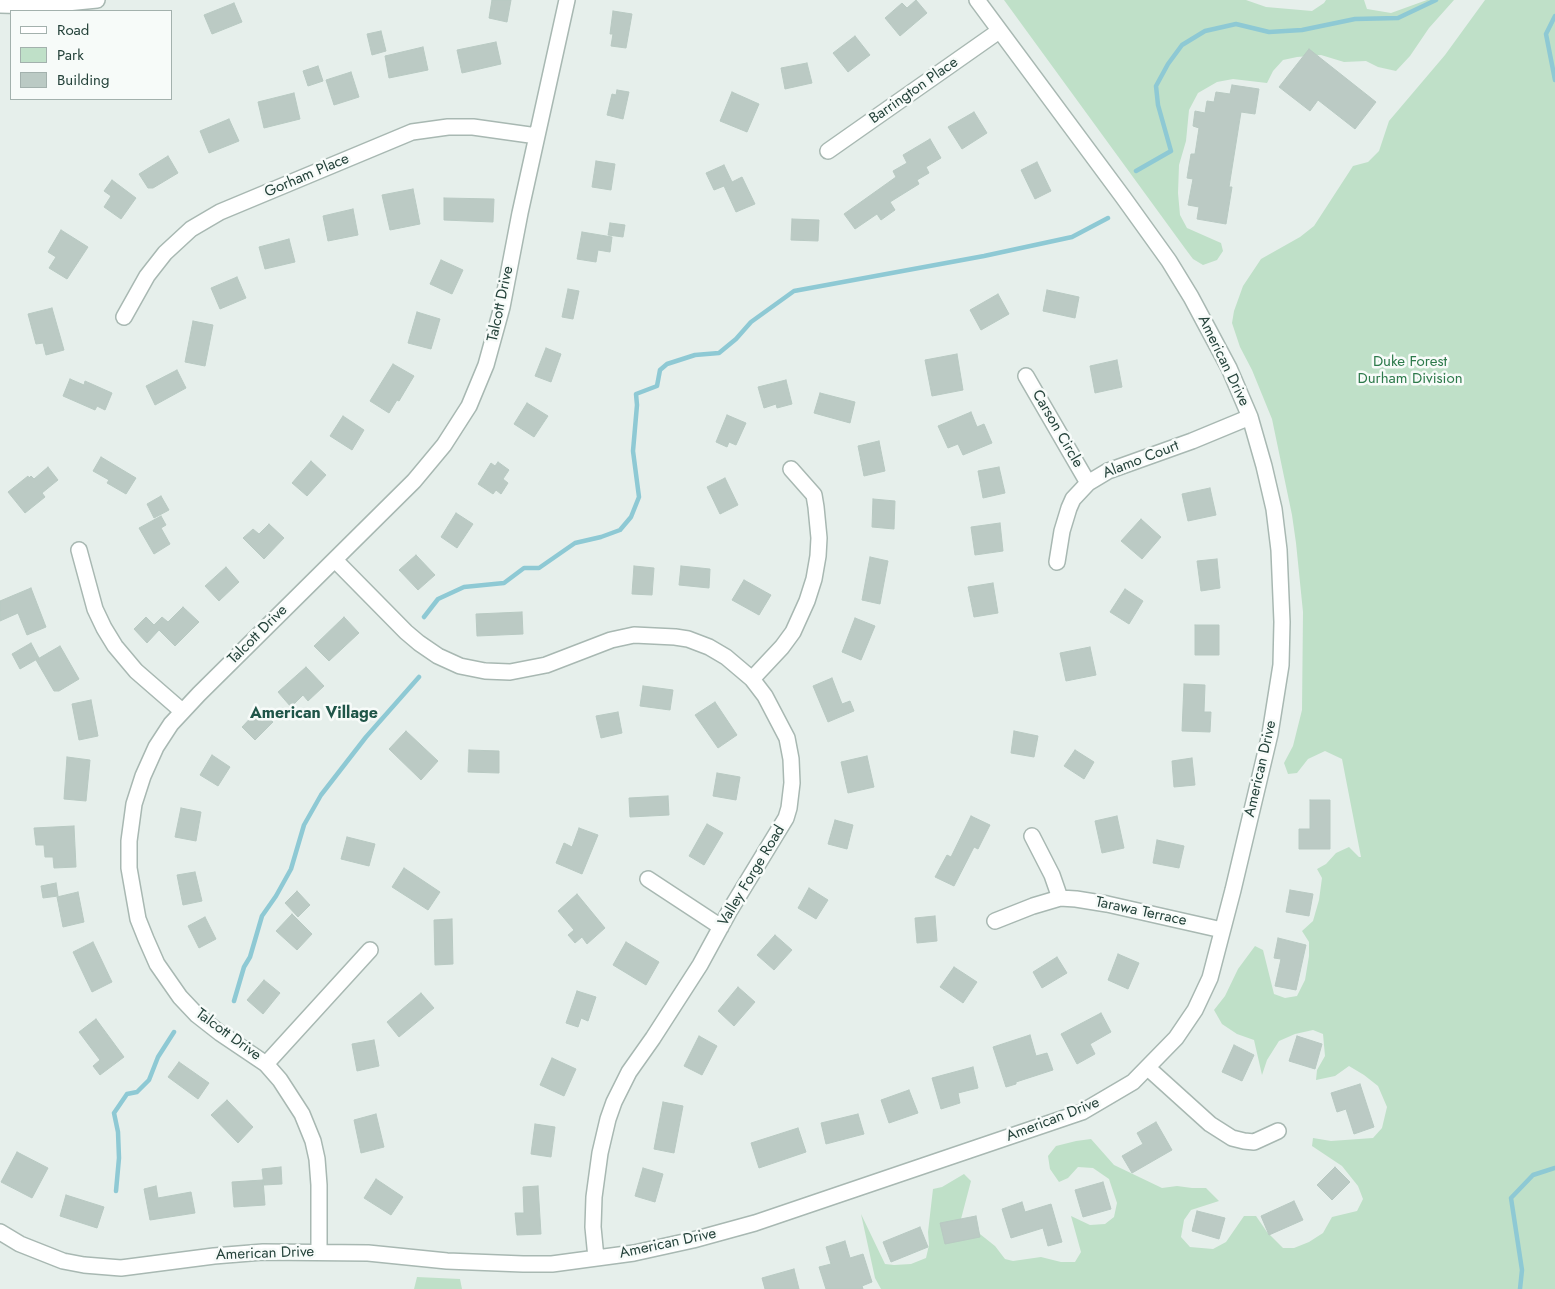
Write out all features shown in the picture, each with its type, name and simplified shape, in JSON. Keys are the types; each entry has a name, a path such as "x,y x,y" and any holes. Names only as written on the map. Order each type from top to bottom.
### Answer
{"street":[{"path":"8,4 65,4 97,0"},
{"name":"Talcott Drive","path":"319,1252 319,1185 313,1141 302,1114 280,1080 266,1064 220,1033 197,1015 180,997 157,964 138,919 129,868 129,841 134,804 143,776 156,747 171,724 336,560 430,463 469,406 492,347 502,307 567,0"},
{"name":"American Drive","path":"2,1238 63,1261 121,1268 214,1256 253,1253 319,1252 368,1253 447,1261 552,1264 664,1247 733,1229 1082,1112 1121,1091 1133,1082 1176,1038 1195,1010 1210,978 1270,734 1281,665 1283,603 1274,509 1250,417 1208,326 1169,261 977,0"},
{"name":"Barrington Place","path":"828,151 999,31"},
{"name":"Gorham Place","path":"124,317 147,276 165,253 191,229 220,212 412,132 448,127 472,127 537,136"},
{"name":"Carson Circle","path":"1026,376 1088,483"},
{"name":"Alamo Court","path":"1057,562 1068,508 1073,498 1088,483 1108,471 1192,441 1250,417"},
{"path":"752,680 793,632 807,601 814,579 819,538 814,495 792,469"},
{"path":"79,550 95,609 115,646 136,671 182,711"},
{"name":"Valley Forge Road","path":"336,560 406,632 438,656 460,666 485,671 510,672 546,664 623,637 646,634 675,637 709,647 726,658 752,680 765,696 787,738 791,759 792,783 786,818 700,965 629,1072 614,1102 600,1153 596,1179 593,1227 596,1258"},
{"path":"1032,836 1052,875 1060,898"},
{"path":"648,878 722,927"},
{"name":"Tarawa Terrace","path":"995,920 1060,898 1107,904 1222,930"},
{"path":"266,1064 370,950"},
{"path":"1148,1068 1210,1124 1232,1138 1254,1142 1278,1131"}],"green space":[{"path":"1004,0 1246,0 1266,7 1312,11 1326,0 1364,0 1367,9 1391,13 1427,0 1454,0 1429,28 1410,56 1396,71 1378,67 1366,61 1344,62 1321,55 1297,57 1283,60 1273,71 1267,83 1233,79 1217,82 1198,93 1189,110 1186,141 1179,165 1178,193 1180,215 1187,228 1221,243 1223,251 1217,260 1203,265 1193,259"},
{"name":"Duke Forest Durham Division","path":"1485,0 1555,0 1555,1289 881,1289 875,1278 861,1214 885,1264 911,1264 926,1258 929,1245 928,1232 933,1189 942,1187 964,1174 971,1181 961,1219 968,1227 995,1246 1005,1259 1013,1261 1041,1257 1061,1262 1075,1262 1081,1252 1071,1216 1090,1225 1105,1224 1114,1217 1117,1203 1109,1179 1093,1168 1078,1167 1068,1178 1059,1182 1050,1169 1048,1156 1056,1146 1076,1141 1091,1139 1114,1165 1162,1188 1177,1186 1206,1188 1219,1201 1191,1210 1184,1220 1181,1237 1190,1247 1213,1249 1226,1242 1244,1216 1256,1216 1267,1232 1283,1248 1294,1248 1309,1242 1323,1233 1332,1217 1357,1211 1363,1199 1358,1186 1342,1166 1312,1146 1313,1138 1331,1141 1373,1138 1382,1128 1387,1107 1378,1086 1349,1066 1335,1076 1316,1080 1317,1070 1325,1056 1323,1034 1313,1030 1295,1034 1279,1041 1267,1060 1262,1075 1254,1040 1237,1034 1222,1024 1214,1010 1225,996 1238,969 1255,946 1263,950 1274,994 1285,998 1297,996 1305,980 1309,956 1309,942 1302,931 1313,921 1319,900 1322,878 1317,869 1326,864 1336,853 1349,847 1361,857 1342,759 1325,751 1308,759 1297,773 1288,774 1284,763 1293,746 1302,710 1303,612 1296,543 1272,419 1252,370 1240,347 1232,323 1234,311 1243,286 1261,259 1300,237 1314,226 1353,166 1368,162 1379,151 1389,121 1445,55"},
{"path":"417,1277 460,1279 462,1289 414,1289"}],"building":[{"path":"492,0 511,0 507,22 489,18"},
{"path":"916,0 927,13 900,36 885,18 902,3 907,8"},
{"path":"234,3 242,22 212,34 204,15"},
{"path":"613,11 632,14 626,48 611,46 613,34 610,34"},
{"path":"381,31 386,51 372,55 367,34"},
{"path":"855,36 870,55 848,72 833,53"},
{"path":"496,42 501,64 462,73 457,50"},
{"path":"423,47 428,70 389,78 385,56"},
{"path":"1309,49 1376,102 1355,129 1318,100 1310,111 1279,87"},
{"path":"807,63 812,83 785,89 781,68"},
{"path":"318,66 323,81 308,86 303,71"},
{"path":"351,72 359,97 334,105 326,80"},
{"path":"1232,85 1259,89 1255,114 1241,112 1229,187 1232,187 1226,224 1197,219 1199,207 1188,205 1193,179 1187,178 1191,154 1195,154 1199,128 1193,126 1195,111 1205,113 1207,101 1214,102 1216,92 1230,94"},
{"path":"617,90 629,92 623,119 607,115 612,94 616,95"},
{"path":"732,92 759,104 747,132 720,121"},
{"path":"294,93 300,119 264,128 258,102"},
{"path":"974,112 987,133 962,149 948,127"},
{"path":"229,119 239,141 209,153 200,131"},
{"path":"930,139 941,158 926,167 929,173 917,180 919,184 890,202 895,210 881,220 877,214 855,229 844,214 896,177 893,171 907,163 903,155"},
{"path":"168,156 178,173 153,188 148,188 139,174"},
{"path":"596,161 615,164 611,190 592,187"},
{"path":"1037,162 1051,191 1035,199 1021,170"},
{"path":"724,165 732,182 742,177 755,204 736,212 724,186 714,190 706,173"},
{"path":"112,180 136,198 121,219 104,207 111,196 104,191"},
{"path":"413,189 420,224 390,230 382,195"},
{"path":"444,198 494,199 493,222 444,220"},
{"path":"353,209 358,235 328,241 323,216"},
{"path":"792,219 819,220 818,241 791,240"},
{"path":"610,223 625,225 623,237 608,235"},
{"path":"61,230 88,247 67,279 49,268 56,257 48,252"},
{"path":"582,232 612,237 610,252 598,250 596,262 577,259"},
{"path":"289,239 295,262 265,269 259,247"},
{"path":"441,260 463,270 452,294 430,284"},
{"path":"237,277 246,298 220,309 211,288"},
{"path":"568,289 579,291 573,319 562,317"},
{"path":"1047,290 1079,297 1075,318 1043,311"},
{"path":"998,294 1009,314 981,330 970,310"},
{"path":"52,308 64,350 46,355 43,343 36,344 28,314"},
{"path":"417,312 440,319 431,349 408,343"},
{"path":"193,321 213,325 205,366 185,362"},
{"path":"546,348 561,354 551,382 535,376"},
{"path":"957,354 963,390 932,396 925,360"},
{"path":"1117,360 1122,387 1095,393 1090,366"},
{"path":"393,364 414,376 399,401 397,400 389,413 370,401"},
{"path":"177,370 186,388 155,405 146,386"},
{"path":"70,379 84,385 85,381 112,393 105,410 97,406 95,410 63,396"},
{"path":"786,380 792,404 777,408 776,404 764,408 758,387"},
{"path":"820,393 855,402 850,423 814,413"},
{"path":"527,403 548,416 534,437 514,424"},
{"path":"971,412 977,427 984,424 992,443 963,455 958,444 948,448 938,426"},
{"path":"727,415 746,423 736,445 729,442 727,447 716,442"},
{"path":"343,416 364,430 352,450 330,436"},
{"path":"879,441 885,471 864,476 858,446"},
{"path":"101,457 136,478 126,494 107,483 109,480 93,471"},
{"path":"311,461 326,475 307,496 292,483"},
{"path":"498,462 509,470 503,479 508,483 501,494 496,490 493,494 478,484 491,463 495,466"},
{"path":"48,467 58,480 42,493 45,497 25,513 8,492 28,476 34,479"},
{"path":"999,467 1005,493 983,498 978,471"},
{"path":"725,478 738,505 720,514 707,487"},
{"path":"1210,488 1216,515 1188,521 1182,494"},
{"path":"161,496 169,510 154,518 147,504"},
{"path":"873,499 895,501 894,529 872,527"},
{"path":"456,513 473,524 457,548 441,537"},
{"path":"161,516 166,525 161,528 170,544 154,554 139,528"},
{"path":"1141,519 1161,537 1142,559 1121,541"},
{"path":"1000,523 1003,551 975,555 971,527"},
{"path":"269,524 284,538 264,559 243,538 253,529 259,534"},
{"path":"416,555 435,575 418,590 399,570"},
{"path":"870,557 888,561 880,604 862,600"},
{"path":"1217,559 1220,588 1201,591 1197,561"},
{"path":"634,566 654,568 652,595 632,594"},
{"path":"681,566 710,569 709,588 679,585"},
{"path":"226,567 239,582 219,601 205,586"},
{"path":"744,580 771,595 759,615 732,600"},
{"path":"993,583 998,613 974,617 968,587"},
{"path":"31,588 46,627 27,635 18,613 0,621 0,601"},
{"path":"1125,589 1143,601 1129,624 1110,612"},
{"path":"183,607 199,622 175,646 159,630 147,643 134,629 146,617 154,625 162,617 168,622"},
{"path":"522,612 523,634 477,636 476,614"},
{"path":"344,617 359,633 329,661 314,646"},
{"path":"855,618 875,626 861,660 842,652"},
{"path":"1195,625 1219,625 1219,655 1195,655"},
{"path":"31,643 39,658 20,669 12,654"},
{"path":"60,646 79,679 59,691 54,691 36,660"},
{"path":"1090,647 1096,675 1066,681 1060,653"},
{"path":"306,667 324,686 308,701 303,695 291,707 278,692"},
{"path":"832,678 842,704 850,701 854,711 828,722 813,686"},
{"path":"1184,684 1205,685 1204,712 1211,712 1210,732 1182,731"},
{"path":"643,686 673,690 670,710 640,706"},
{"path":"91,700 98,736 79,740 72,704"},
{"path":"715,702 737,735 718,748 695,715"},
{"path":"259,709 273,722 255,740 242,727"},
{"path":"618,712 622,733 601,738 596,716"},
{"path":"406,731 438,761 421,780 389,749"},
{"path":"1014,731 1038,736 1034,757 1011,753"},
{"path":"469,750 499,751 499,773 468,772"},
{"path":"1075,750 1094,762 1084,779 1064,766"},
{"path":"212,755 230,767 218,786 200,775"},
{"path":"867,756 874,787 848,793 841,762"},
{"path":"67,757 90,760 86,801 64,799"},
{"path":"1192,758 1195,785 1174,787 1172,761"},
{"path":"717,773 740,777 736,800 713,796"},
{"path":"668,796 669,815 630,817 629,798"},
{"path":"1310,800 1330,800 1330,849 1299,849 1299,829 1310,829"},
{"path":"181,808 201,812 196,841 175,837"},
{"path":"971,816 990,825 978,849 974,847 954,886 935,877 947,855 951,857"},
{"path":"1117,816 1124,848 1102,853 1095,821"},
{"path":"835,820 853,825 847,849 828,844"},
{"path":"707,824 723,833 704,865 689,856"},
{"path":"74,826 76,867 54,868 53,857 45,857 44,845 36,845 34,828"},
{"path":"579,828 598,835 582,874 556,863 564,843 572,847"},
{"path":"347,837 375,844 369,866 341,859"},
{"path":"1157,840 1184,846 1179,868 1153,863"},
{"path":"404,868 440,892 428,910 392,887"},
{"path":"195,872 202,901 183,905 177,875"},
{"path":"56,883 58,896 43,898 41,886"},
{"path":"809,888 828,900 816,919 798,908"},
{"path":"1290,890 1313,894 1309,916 1286,912"},
{"path":"297,891 310,905 298,917 285,903"},
{"path":"78,892 84,922 63,927 57,897"},
{"path":"577,894 605,928 587,944 582,937 575,943 568,935 574,930 558,911"},
{"path":"292,914 312,934 297,950 276,931"},
{"path":"935,916 937,941 917,943 915,918"},
{"path":"205,917 216,939 199,948 188,926"},
{"path":"452,919 453,964 435,965 434,920"},
{"path":"775,935 792,950 774,970 757,955"},
{"path":"1278,938 1306,945 1296,990 1275,986 1281,959 1274,958"},
{"path":"93,942 112,982 92,992 73,952"},
{"path":"626,942 659,962 646,985 613,965"},
{"path":"1118,954 1139,963 1128,989 1108,980"},
{"path":"1057,957 1067,973 1042,988 1033,972"},
{"path":"954,967 977,982 963,1003 940,987"},
{"path":"264,980 280,993 263,1014 247,1000"},
{"path":"738,987 755,1002 734,1026 718,1011"},
{"path":"577,991 596,997 588,1021 581,1018 578,1027 566,1023"},
{"path":"421,993 434,1008 399,1037 387,1022"},
{"path":"1101,1013 1111,1032 1090,1044 1095,1054 1077,1064 1061,1034"},
{"path":"96,1019 124,1057 100,1075 93,1066 100,1060 79,1032"},
{"path":"1030,1035 1036,1056 1047,1053 1053,1070 1006,1087 993,1047"},
{"path":"699,1036 717,1046 702,1075 684,1066"},
{"path":"1297,1036 1322,1044 1315,1069 1289,1061"},
{"path":"374,1040 379,1066 357,1071 352,1044"},
{"path":"1234,1045 1254,1055 1242,1081 1222,1072"},
{"path":"552,1058 576,1069 564,1096 540,1085"},
{"path":"179,1062 209,1083 198,1099 168,1077"},
{"path":"973,1067 978,1088 958,1093 960,1103 941,1109 932,1078"},
{"path":"1360,1084 1374,1127 1354,1134 1346,1109 1337,1112 1331,1093"},
{"path":"909,1090 918,1113 889,1123 881,1100"},
{"path":"227,1100 253,1127 238,1143 211,1115"},
{"path":"663,1102 683,1106 674,1153 654,1149"},
{"path":"376,1114 384,1147 361,1153 354,1120"},
{"path":"858,1114 864,1134 826,1144 821,1123"},
{"path":"1156,1122 1172,1150 1132,1173 1122,1156 1143,1144 1137,1133"},
{"path":"535,1124 555,1127 551,1157 531,1154"},
{"path":"798,1128 806,1152 759,1168 751,1143"},
{"path":"17,1152 48,1168 32,1198 1,1182"},
{"path":"281,1167 282,1184 264,1185 262,1169"},
{"path":"1335,1167 1350,1182 1332,1200 1317,1185"},
{"path":"643,1168 663,1174 655,1202 635,1196"},
{"path":"376,1179 403,1197 391,1215 364,1198"},
{"path":"263,1180 265,1205 234,1207 232,1182"},
{"path":"1103,1182 1111,1209 1083,1217 1075,1190"},
{"path":"156,1186 158,1198 191,1192 195,1213 150,1220 144,1189"},
{"path":"538,1186 541,1234 517,1235 515,1213 524,1213 523,1187"},
{"path":"66,1195 104,1207 97,1228 60,1216"},
{"path":"1294,1201 1303,1220 1269,1235 1261,1216"},
{"path":"1022,1202 1025,1212 1051,1204 1062,1242 1048,1246 1043,1228 1011,1238 1002,1209"},
{"path":"1197,1211 1225,1218 1219,1239 1192,1231"},
{"path":"976,1216 980,1237 945,1244 940,1223"},
{"path":"920,1227 928,1247 891,1262 883,1242"},
{"path":"845,1241 850,1258 863,1254 872,1282 862,1286 863,1289 826,1289 819,1267 831,1264 826,1247"},
{"path":"794,1269 799,1289 765,1289 762,1278"}],"waterway":[{"path":"1136,171 1171,151 1158,105 1156,86 1168,64 1182,45 1205,31 1236,24 1269,32 1302,30 1355,19 1398,18 1436,0"},
{"path":"1555,16 1546,34 1555,80"},
{"path":"424,617 438,599 464,587 504,583 524,568 539,568 575,543 620,530 631,517 639,497 633,451 637,405 636,394 657,386 660,370 667,364 695,355 719,353 736,339 751,322 794,291 984,256 1072,237 1108,218"},
{"path":"234,1001 262,916 291,869 304,825 321,795 366,737 419,677"},
{"path":"116,1191 119,1158 118,1132 114,1113 127,1094 137,1092 149,1080 158,1057 174,1032"},
{"path":"1520,1289 1522,1270 1511,1198 1533,1175 1555,1168"}],"district":[{"name":"American Village","path":"314,714"}]}
